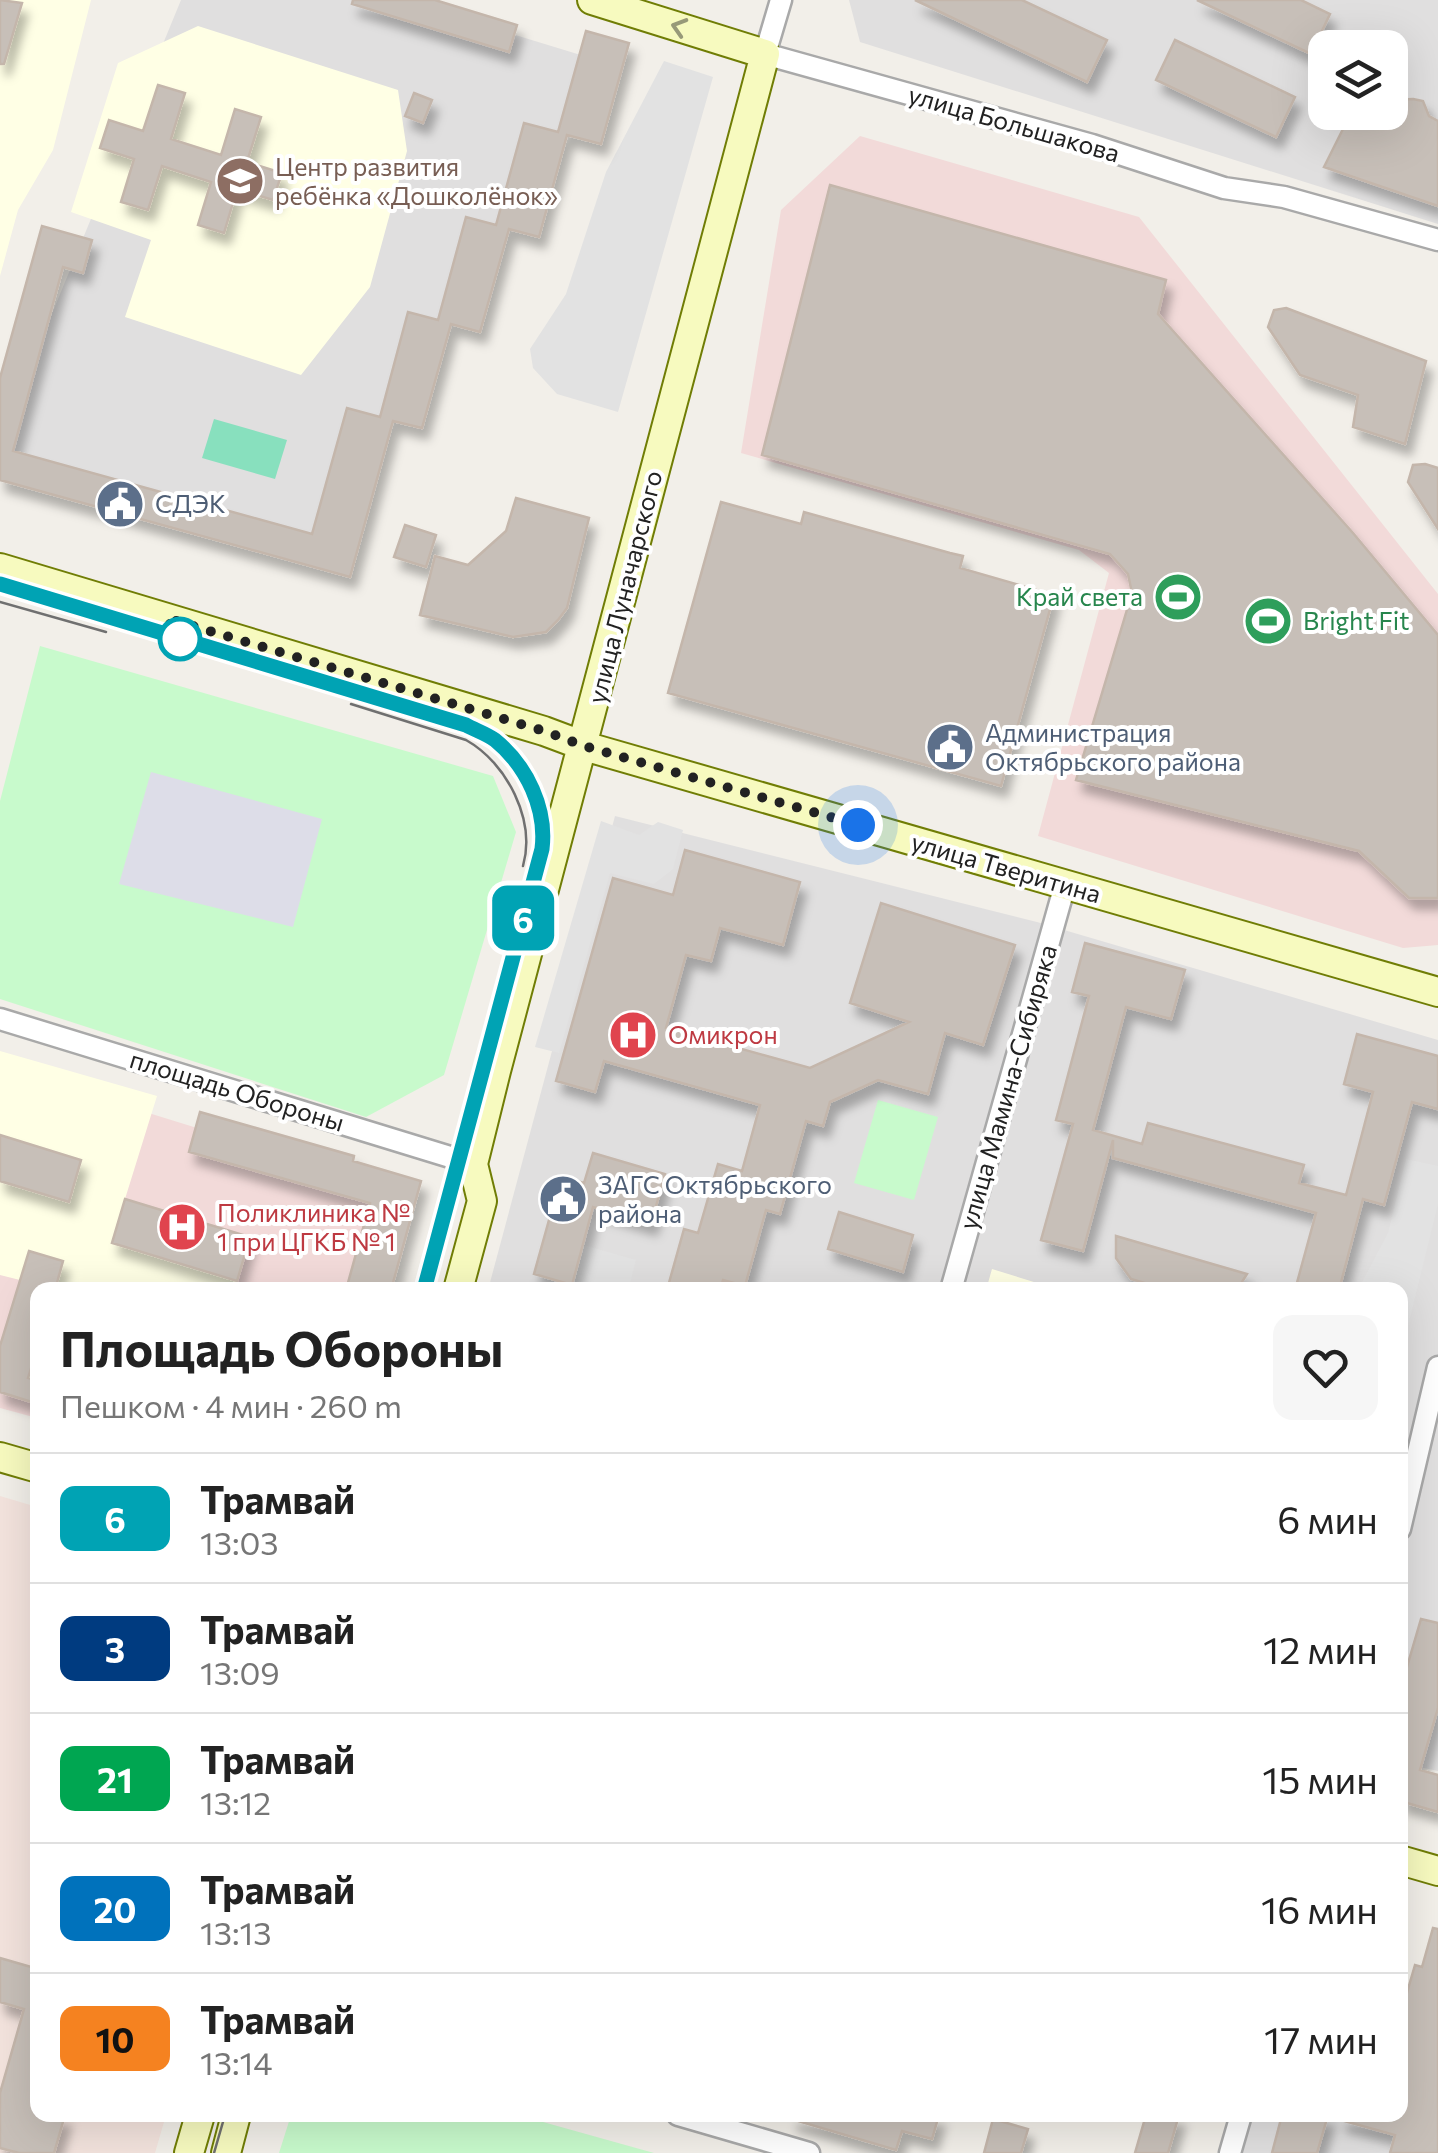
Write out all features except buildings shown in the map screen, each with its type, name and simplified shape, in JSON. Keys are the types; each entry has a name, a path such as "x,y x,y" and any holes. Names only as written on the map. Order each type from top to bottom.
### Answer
{"street":[{"name":"улица Большакова","path":"592,0 766,54 1092,145 1224,188 1284,197 1438,240"},
{"name":"улица Луначарского","path":"460,1282 482,1200 473,1164 664,427 781,0"},
{"name":"улица Тверитина","path":"0,568 584,746 1438,992"},
{"name":"улица Мамина-Сибиряка","path":"953,1282 1065,885"},
{"name":"площадь Обороны","path":"0,1019 473,1164"},
{"path":"1408,1495 1438,1368"},
{"path":"0,1457 30,1466"},
{"path":"1408,1862 1438,1871"},
{"path":"189,2153 198,2122"},
{"path":"226,2153 234,2122"},
{"path":"725,2122 809,2153"},
{"path":"1230,2153 1239,2122"}],"shaded area":[{"path":"0,0 91,0 53,150 18,210 0,276"},
{"path":"181,0 401,0 610,64 317,549 0,462 0,440"},
{"path":"849,0 1438,0 1438,224 860,42"},
{"name":"Центр развития ребёнка «Дошколёнок»","path":"198,26 398,90 407,151 370,287 301,375 125,317 151,240 71,212 118,63"},
{"path":"664,61 713,77 618,412 557,394 533,368 530,349 566,294 606,172"},
{"path":"860,136 1139,217 1438,594 1438,945 1403,948 1038,836 1109,573 1079,550 741,453 781,210"},
{"path":"151,772 322,819 293,927 119,884"},
{"path":"615,816 1037,922 1438,1040 1438,1771 1408,1765 1408,1282 490,1282"},
{"path":"601,821 639,835 658,822 683,830 673,869 654,884 610,873 559,1053 535,1047"},
{"path":"0,1051 157,1096 125,1199 250,1237 237,1282 30,1282 30,1402 0,1392 0,1346 20,1280 0,1275"},
{"path":"0,1067 397,1190 370,1282 30,1282 30,1416 0,1408"},
{"path":"1406,1159 1438,1166 1438,1204 1408,1326 1408,1282 1362,1282 1388,1233"},
{"path":"583,1245 636,1260 630,1282 572,1282"},
{"path":"992,1269 1034,1282 988,1282"},
{"path":"0,1496 30,1505 30,2122 164,2122 155,2153 0,2153"},
{"path":"1247,2122 1407,2122 1438,2153 1238,2153"}],"green space":[{"path":"214,419 287,440 275,479 202,458"},
{"path":"40,646 493,776 516,832 444,1075 366,1117 0,999 0,801"},
{"path":"878,1100 938,1117 914,1200 854,1183"},
{"path":"289,2122 543,2122 654,2153 279,2153"}],"tram line":[{"path":"0,584 466,725 495,740 525,775 538,804 542,849 426,1282"},
{"name":"6","path":"0,584 438,714 495,740 534,792 544,830 542,849 426,1282"},
{"path":"0,602 106,632"},
{"path":"351,704 466,740 481,750 515,794 525,830 523,866"},
{"path":"214,2153 223,2122"}],"place":[{"name":"Центр развития ребёнка «Дошколёнок»","path":"240,181"},
{"name":"СДЭК","path":"120,504"},
{"name":"Край света","path":"1178,597"},
{"name":"Bright Fit","path":"1268,621"},
{"name":"Администрация Октябрьского района","path":"950,747"},
{"name":"Омикрон","path":"633,1035"},
{"name":"ЗАГС Октябрьского района","path":"563,1199"},
{"name":"Поликлиника № 1 при ЦГКБ № 1","path":"182,1227"}],"route":[{"path":"180,639 166,618 858,825"}]}
